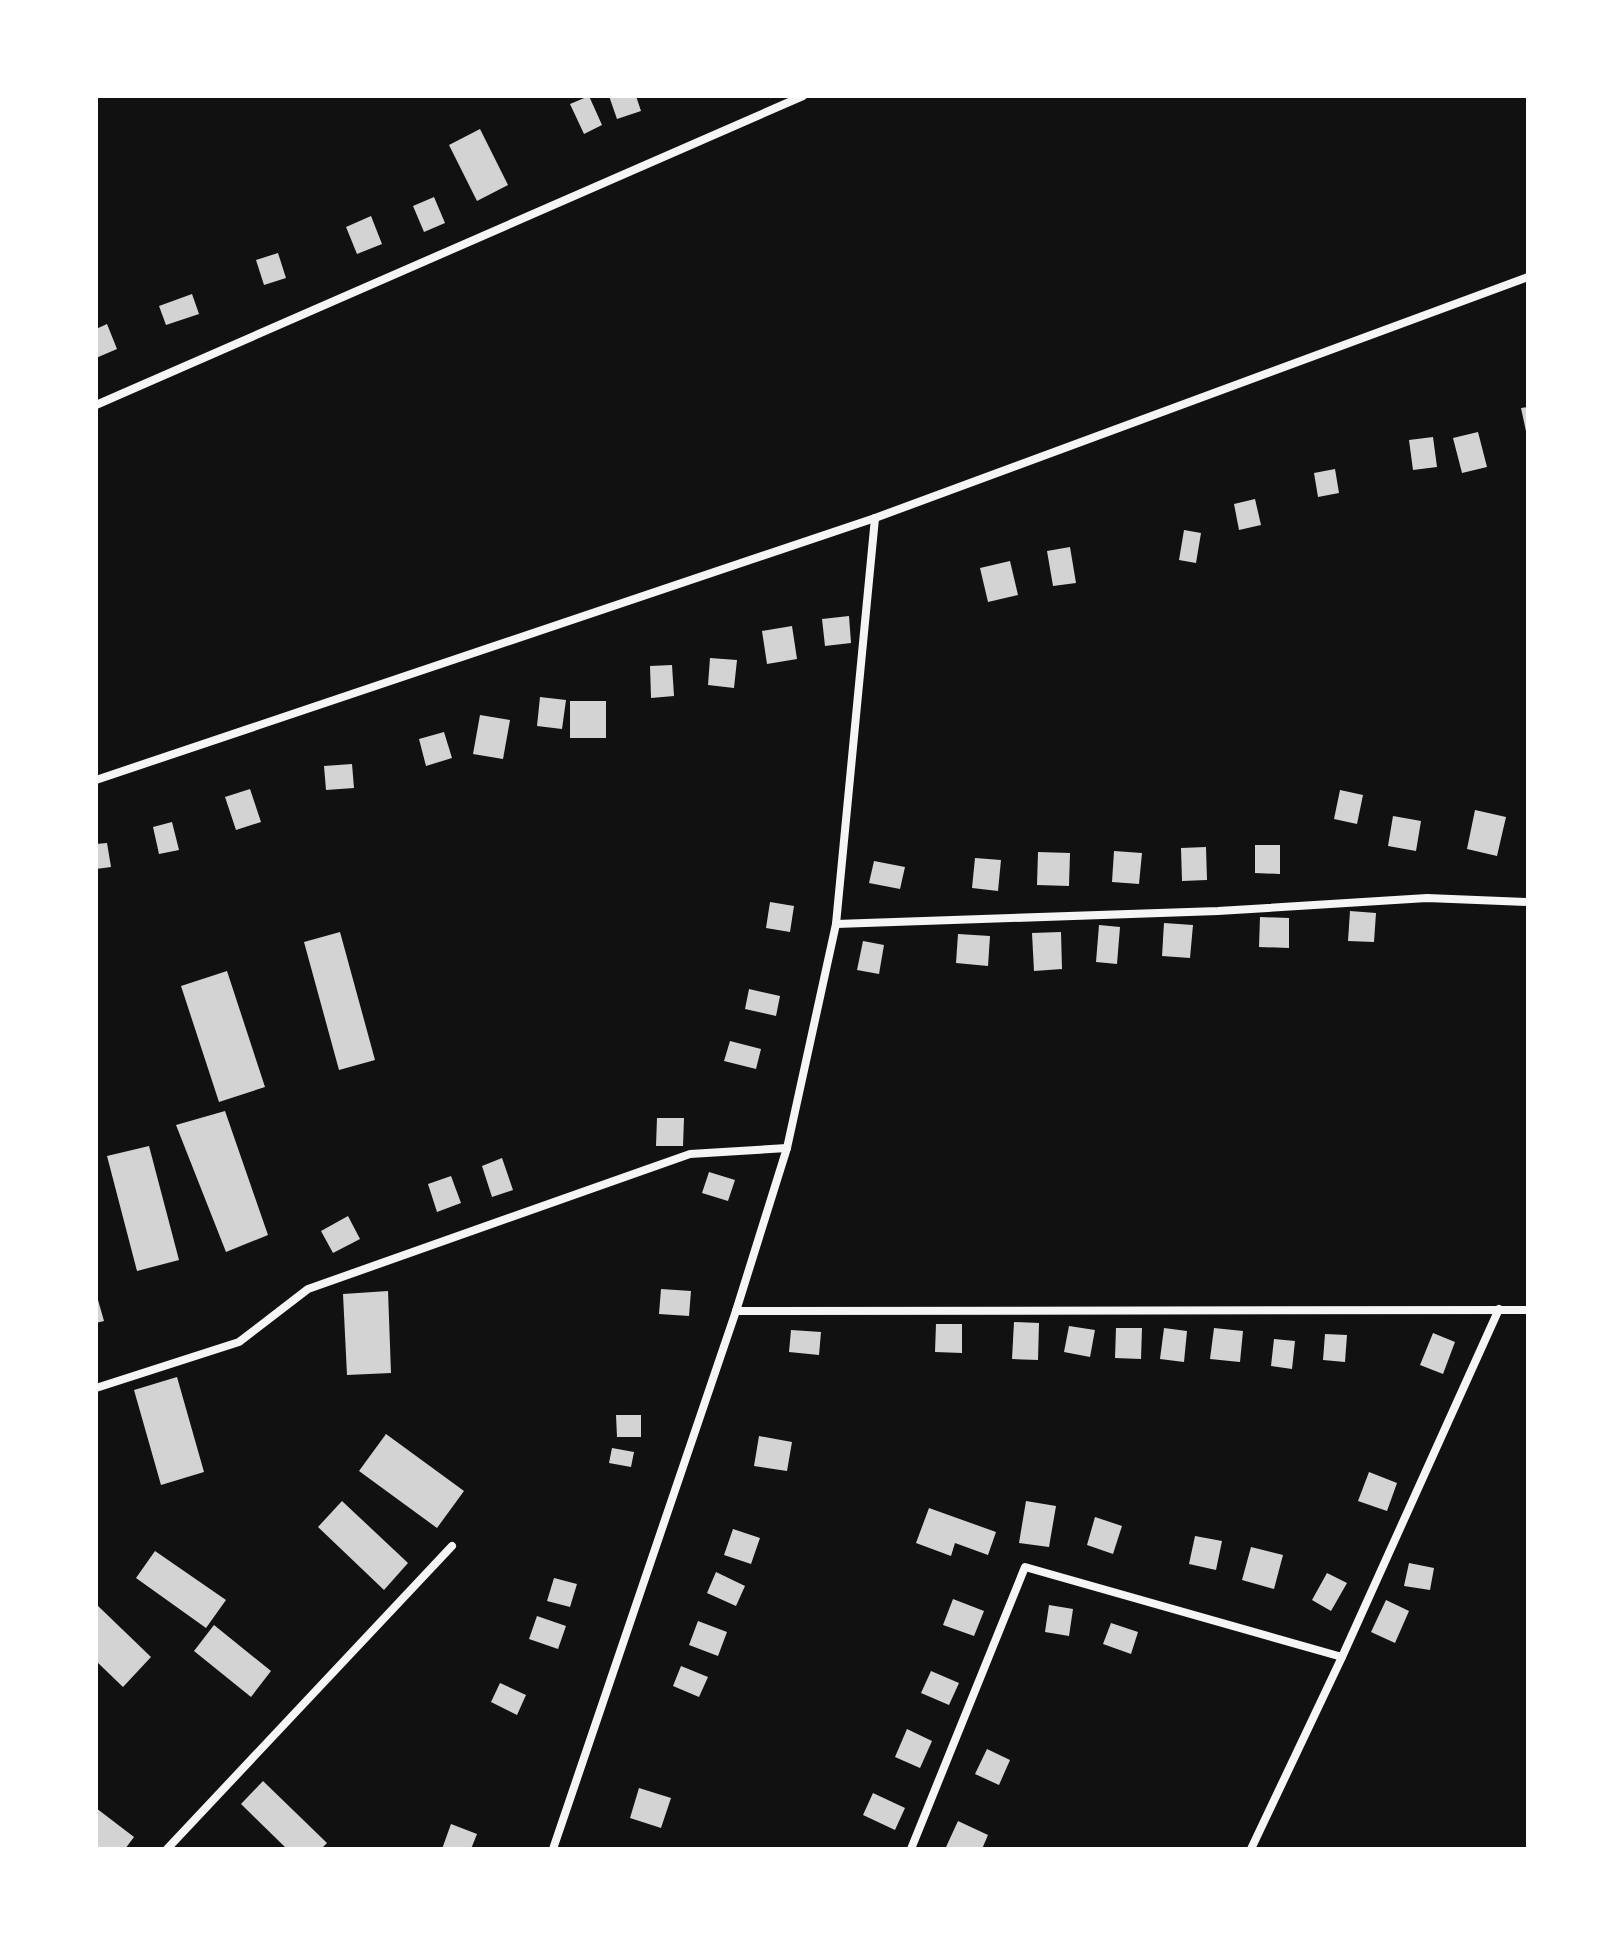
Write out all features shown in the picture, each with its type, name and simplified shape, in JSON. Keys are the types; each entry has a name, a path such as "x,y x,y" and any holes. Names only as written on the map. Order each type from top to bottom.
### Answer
{"street":[{"path":"96,405 803,96"},
{"path":"96,780 875,518 1528,277"},
{"path":"553,1849 736,1311 787,1148 836,924 875,518"},
{"path":"836,924 1218,911 1427,898 1528,902"},
{"path":"96,1388 239,1342 308,1289 690,1154 787,1148"},
{"path":"1251,1849 1342,1657 1499,1309"},
{"path":"736,1311 1528,1310"},
{"path":"167,1849 452,1546"},
{"path":"911,1849 1025,1567 1342,1657"}],"building":[{"path":"589,96 602,125 584,134 570,104"},
{"path":"609,96 636,96 641,111 617,119"},
{"path":"480,129 508,185 477,201 449,145"},
{"path":"434,197 445,223 424,232 413,206"},
{"path":"371,216 382,244 357,254 346,227"},
{"path":"278,253 286,278 264,285 256,260"},
{"path":"192,294 199,314 166,325 159,306"},
{"path":"107,324 117,349 96,358 96,329"},
{"path":"1528,407 1528,436 1527,436 1521,408"},
{"path":"1478,432 1487,467 1462,473 1453,438"},
{"path":"1433,437 1437,467 1413,470 1409,440"},
{"path":"1335,469 1339,493 1318,497 1314,473"},
{"path":"1255,499 1261,525 1239,530 1234,504"},
{"path":"1184,530 1201,533 1196,563 1179,560"},
{"path":"1070,547 1076,583 1053,586 1047,551"},
{"path":"1010,561 1018,595 988,602 980,568"},
{"path":"849,616 851,643 825,646 822,619"},
{"path":"792,626 797,659 767,664 762,631"},
{"path":"710,658 737,660 734,688 708,685"},
{"path":"672,665 674,696 651,698 650,666"},
{"path":"540,697 566,700 562,729 537,726"},
{"path":"570,701 606,701 606,738 570,738"},
{"path":"480,715 510,720 503,759 473,754"},
{"path":"444,732 452,758 426,766 419,739"},
{"path":"352,764 354,788 326,790 324,766"},
{"path":"250,789 261,822 236,830 225,797"},
{"path":"1340,790 1363,795 1357,824 1334,819"},
{"path":"1475,810 1506,817 1497,856 1467,849"},
{"path":"1393,816 1421,821 1416,851 1388,846"},
{"path":"172,822 179,850 159,854 153,827"},
{"path":"107,843 111,867 96,869 96,844"},
{"path":"1255,845 1280,845 1280,874 1255,873"},
{"path":"1206,847 1207,880 1182,881 1181,848"},
{"path":"1114,851 1142,853 1139,884 1112,882"},
{"path":"1038,852 1070,853 1069,886 1037,885"},
{"path":"975,858 1001,860 998,891 972,888"},
{"path":"874,861 905,867 900,889 869,883"},
{"path":"770,902 794,906 790,932 766,928"},
{"path":"1350,911 1376,913 1374,942 1348,941"},
{"path":"1260,917 1289,918 1289,948 1259,947"},
{"path":"1164,923 1193,925 1190,958 1162,956"},
{"path":"1099,925 1120,927 1117,964 1096,962"},
{"path":"340,932 375,1060 339,1070 304,942"},
{"path":"1061,932 1062,969 1034,971 1032,933"},
{"path":"958,934 990,936 988,966 956,963"},
{"path":"863,941 884,945 879,974 857,970"},
{"path":"227,971 265,1087 219,1102 181,986"},
{"path":"749,989 780,996 776,1016 745,1009"},
{"path":"730,1041 761,1049 756,1069 724,1061"},
{"path":"225,1111 268,1235 226,1252 176,1125"},
{"path":"657,1118 684,1118 683,1146 656,1146"},
{"path":"149,1146 179,1260 137,1271 107,1156"},
{"path":"502,1158 513,1190 492,1197 482,1166"},
{"path":"709,1172 735,1180 728,1201 702,1193"},
{"path":"451,1176 461,1203 437,1212 428,1184"},
{"path":"348,1216 360,1239 333,1253 321,1231"},
{"path":"661,1289 691,1291 689,1316 659,1314"},
{"path":"388,1291 391,1373 347,1375 343,1294"},
{"path":"96,1293 104,1321 96,1323"},
{"path":"1014,1322 1039,1323 1038,1360 1012,1359"},
{"path":"936,1324 962,1324 962,1353 935,1352"},
{"path":"1069,1326 1095,1330 1090,1357 1064,1352"},
{"path":"1116,1328 1142,1328 1141,1359 1115,1358"},
{"path":"1164,1328 1187,1331 1184,1362 1160,1359"},
{"path":"1214,1328 1243,1331 1240,1362 1210,1359"},
{"path":"791,1330 821,1332 819,1355 789,1352"},
{"path":"1433,1333 1455,1342 1443,1374 1420,1365"},
{"path":"1325,1334 1347,1335 1345,1362 1323,1360"},
{"path":"1274,1339 1295,1341 1292,1369 1271,1366"},
{"path":"177,1377 204,1472 161,1485 134,1390"},
{"path":"616,1415 641,1415 641,1437 617,1437"},
{"path":"386,1434 464,1491 437,1528 359,1471"},
{"path":"759,1436 792,1442 787,1471 754,1466"},
{"path":"612,1448 634,1452 631,1467 609,1463"},
{"path":"1369,1472 1397,1483 1387,1511 1358,1501"},
{"path":"342,1501 408,1563 384,1590 318,1527"},
{"path":"1026,1501 1056,1506 1049,1547 1019,1543"},
{"path":"929,1508 996,1532 988,1555 955,1543 951,1556 916,1543"},
{"path":"1095,1517 1122,1526 1113,1554 1087,1545"},
{"path":"733,1529 760,1538 751,1564 724,1555"},
{"path":"1195,1536 1222,1541 1216,1570 1189,1564"},
{"path":"1251,1547 1283,1555 1274,1589 1242,1580"},
{"path":"155,1551 226,1600 206,1628 136,1578"},
{"path":"1409,1563 1434,1568 1430,1590 1404,1586"},
{"path":"716,1572 745,1586 736,1606 707,1593"},
{"path":"1327,1573 1347,1583 1331,1611 1312,1600"},
{"path":"554,1578 577,1584 570,1607 547,1601"},
{"path":"953,1599 984,1611 974,1636 943,1625"},
{"path":"1386,1600 1409,1611 1395,1643 1371,1632"},
{"path":"96,1604 151,1657 123,1687 96,1661"},
{"path":"1049,1605 1073,1609 1069,1636 1045,1632"},
{"path":"537,1616 566,1626 558,1649 529,1639"},
{"path":"698,1621 727,1632 718,1656 689,1645"},
{"path":"1111,1623 1138,1632 1131,1654 1103,1644"},
{"path":"214,1625 271,1671 251,1697 194,1651"},
{"path":"681,1666 708,1677 699,1697 673,1686"},
{"path":"931,1671 959,1683 949,1705 921,1693"},
{"path":"500,1683 526,1695 517,1715 491,1702"},
{"path":"907,1729 932,1741 920,1768 895,1757"},
{"path":"987,1749 1010,1760 999,1785 975,1774"},
{"path":"263,1781 327,1843 321,1849 287,1849 241,1804"},
{"path":"639,1788 671,1798 661,1828 630,1818"},
{"path":"873,1793 905,1808 895,1830 863,1815"},
{"path":"96,1808 134,1837 125,1849 96,1849"},
{"path":"958,1821 988,1835 982,1849 946,1847"},
{"path":"451,1824 477,1834 471,1849 442,1849"}]}
